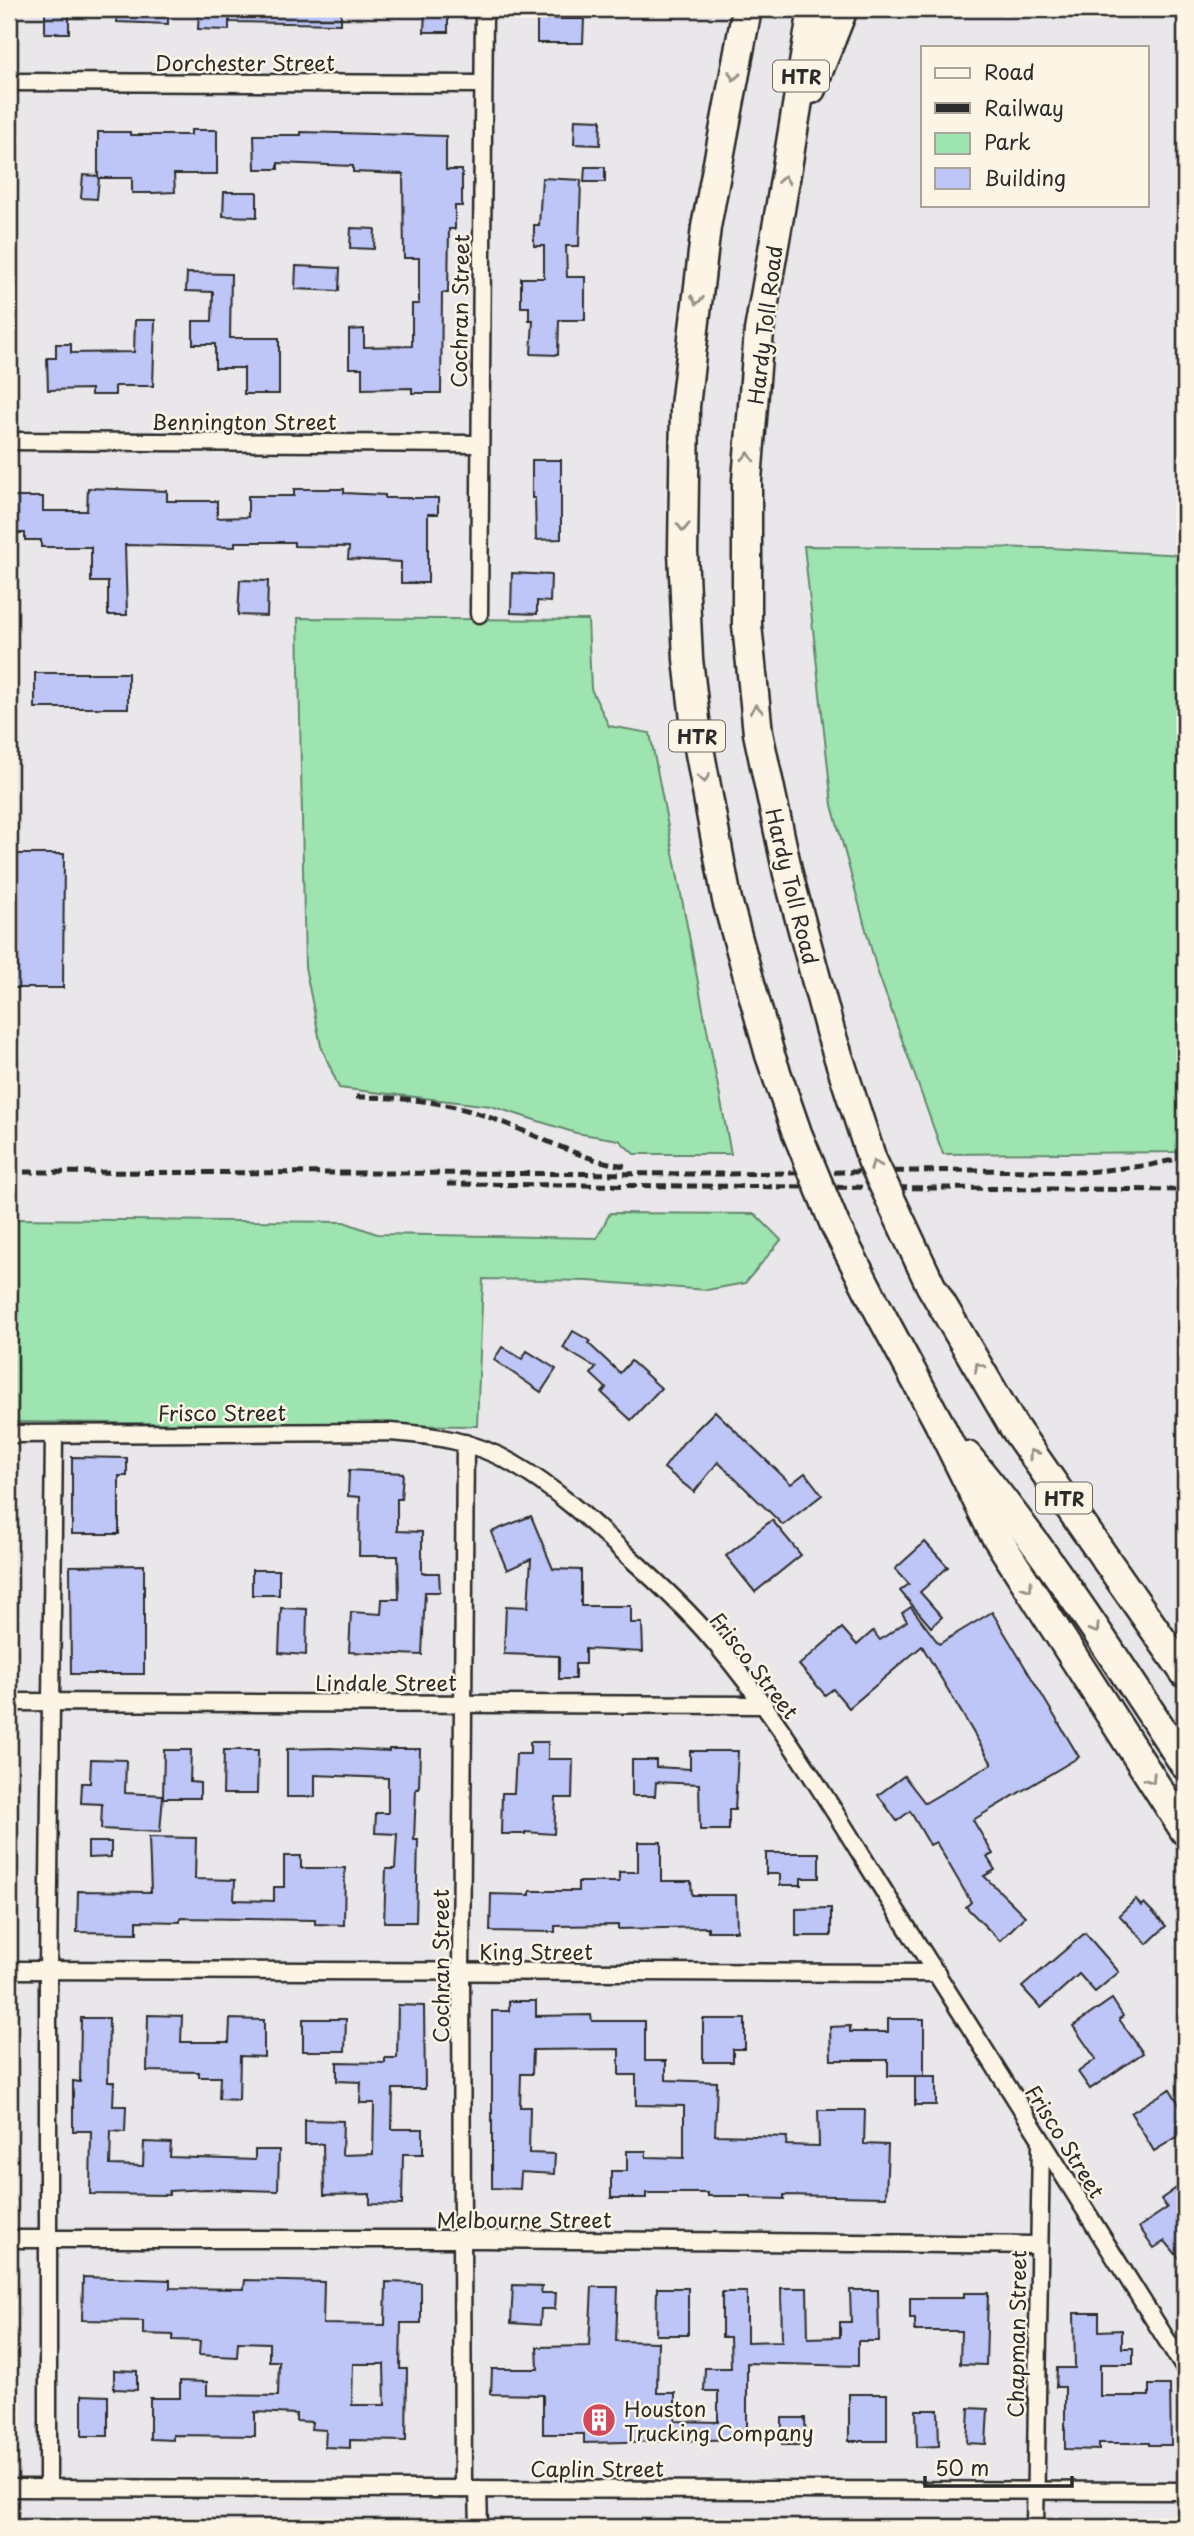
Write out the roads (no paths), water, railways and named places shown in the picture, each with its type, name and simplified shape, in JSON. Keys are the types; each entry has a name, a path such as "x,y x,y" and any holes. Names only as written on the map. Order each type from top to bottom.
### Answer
{"highway":[{"name":"HTR","path":"747,9 706,227 685,406 683,552 688,659 697,737 727,901 770,1055 797,1133 841,1236 939,1423"},
{"name":"Hardy Toll Road","path":"813,9 759,331 747,480 747,625 758,733 791,887 830,1031 872,1160 931,1286 1013,1426 1185,1673"},
{"path":"789,144 843,9"},
{"path":"939,1423 1014,1513 1072,1593 1185,1765"},
{"path":"939,1423 992,1530 1185,1831"}],"street":[{"name":"Cochran Street","path":"479,614 478,444 484,9"},
{"name":"Dorchester Street","path":"9,82 482,84"},
{"name":"Bennington Street","path":"9,441 478,444"},
{"name":"Frisco Street","path":"9,1434 390,1432 429,1435 465,1443 509,1461 542,1483 605,1534 660,1586 715,1643 762,1705 937,1973 1185,2369"},
{"path":"48,2488 48,1970 54,1434"},
{"name":"Cochran Street","path":"465,1443 461,2239 470,2489 479,2527"},
{"name":"Lindale Street","path":"9,1702 762,1705"},
{"name":"King Street","path":"9,1970 937,1973"},
{"name":"Chapman Street","path":"1035,2527 1041,2141"},
{"name":"Melbourne Street","path":"9,2239 461,2239 1038,2245"},
{"name":"Caplin Street","path":"9,2488 1185,2491"}],"railway":[{"path":"356,1097 409,1099 460,1108 494,1119 575,1153 626,1166"},
{"path":"9,1172 1087,1172 1151,1165 1185,1157"},
{"path":"447,1184 1185,1190"}],"place":[{"name":"Houston Trucking Company","path":"599,2420"}]}
